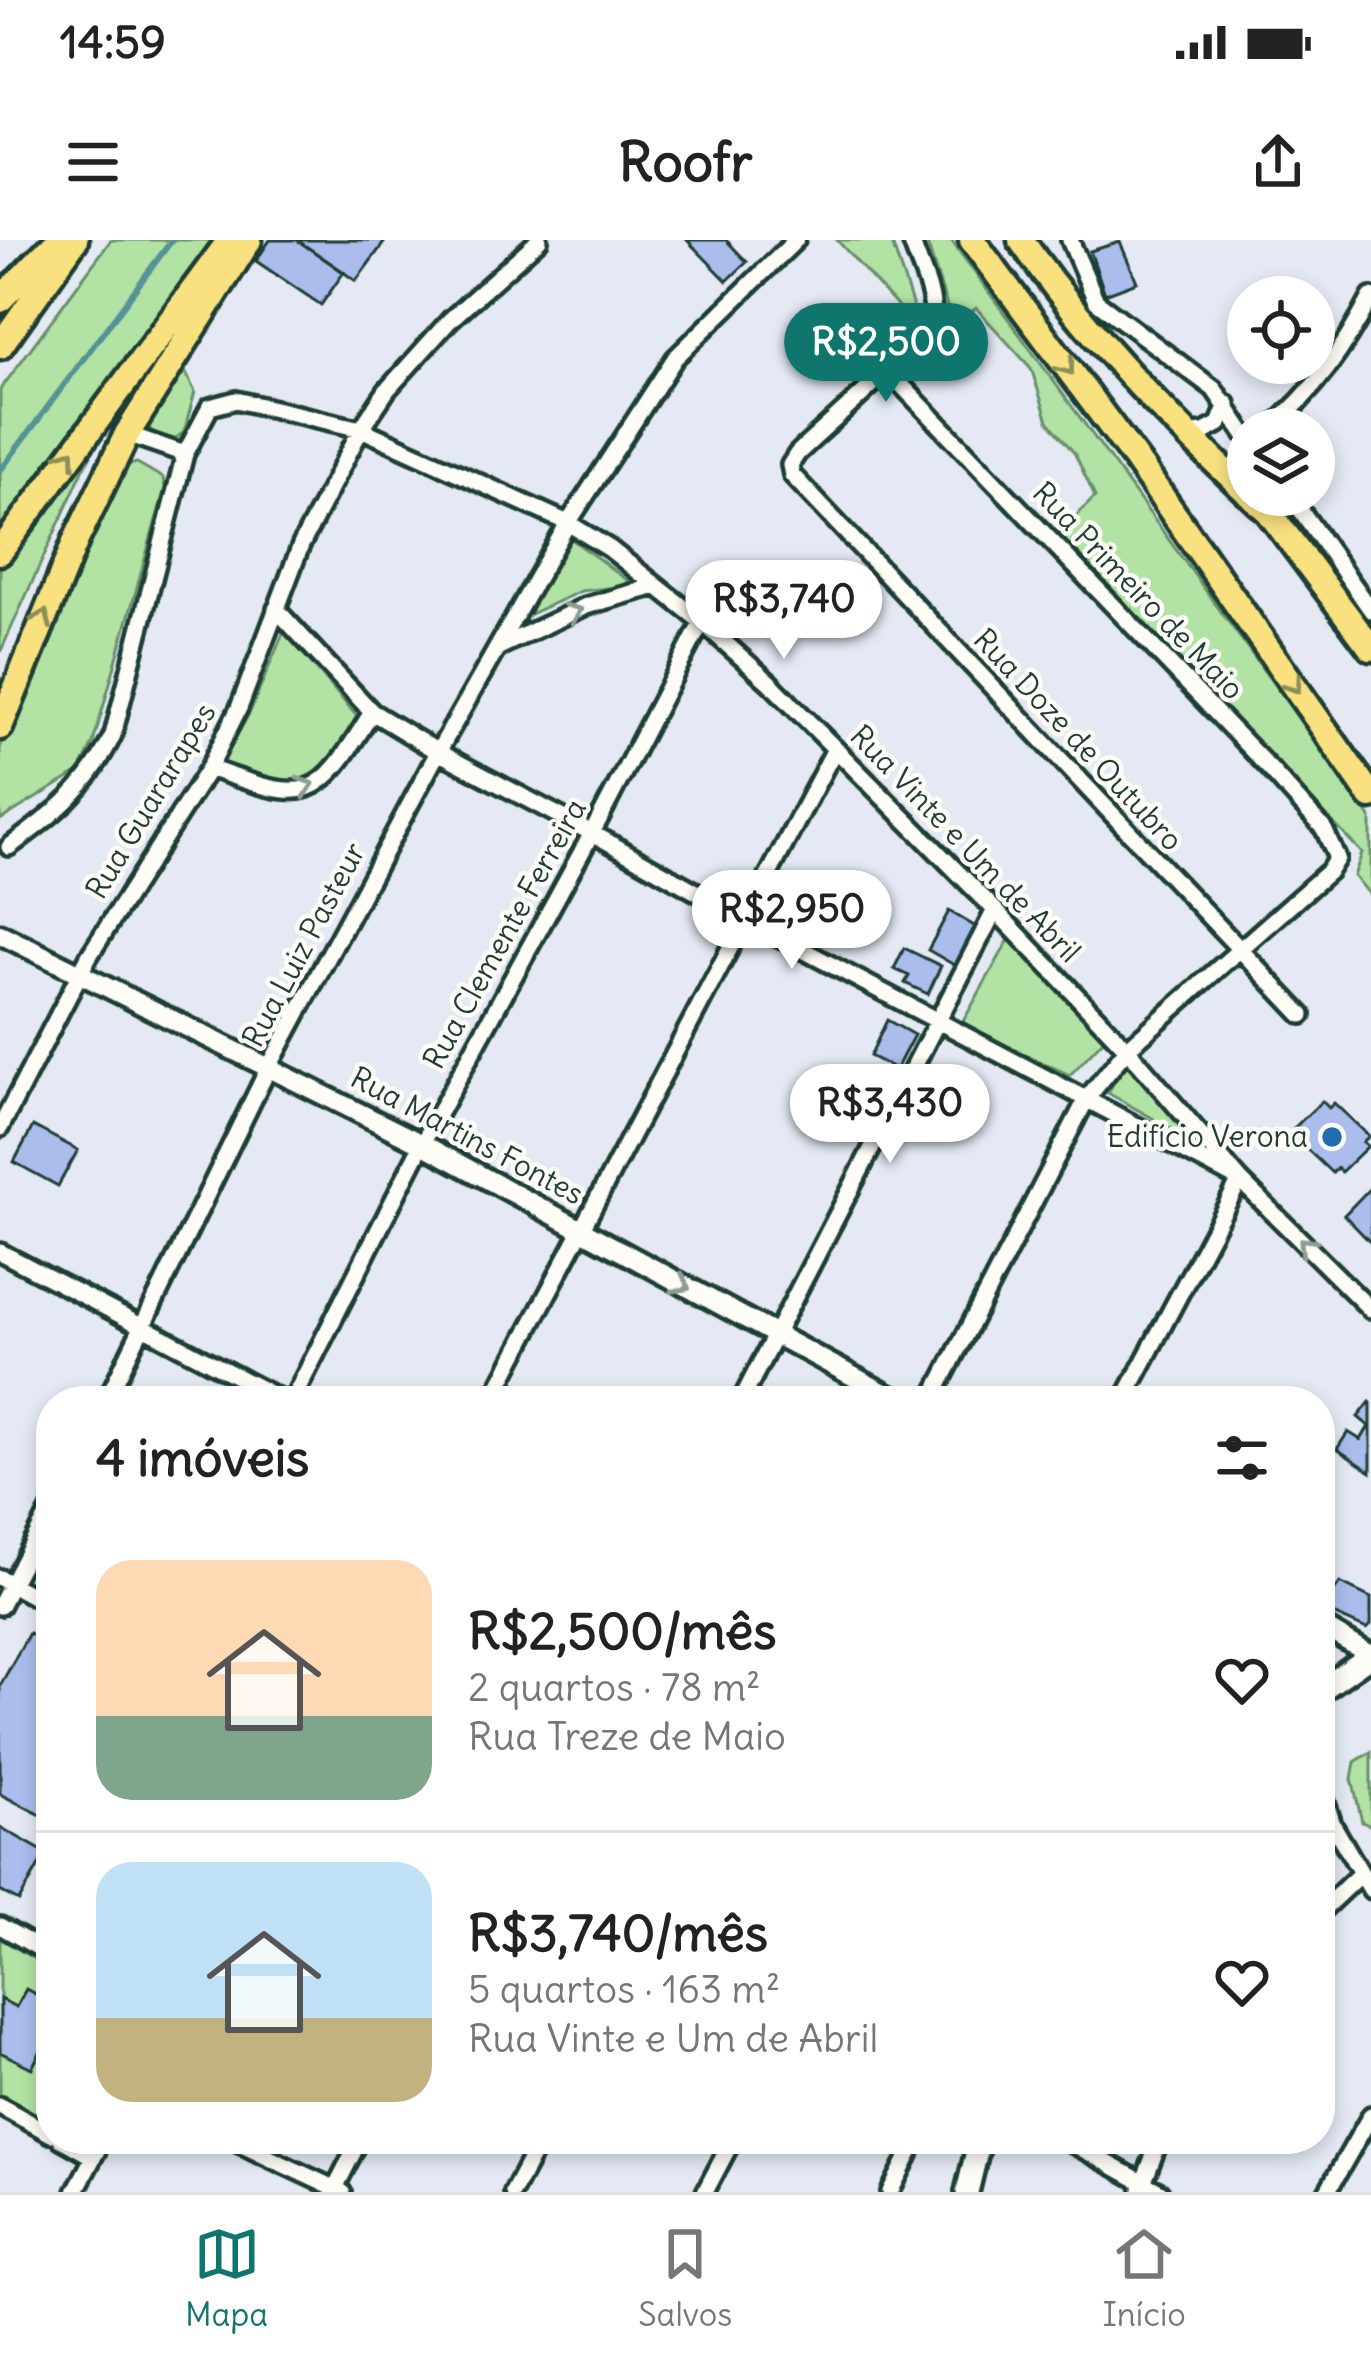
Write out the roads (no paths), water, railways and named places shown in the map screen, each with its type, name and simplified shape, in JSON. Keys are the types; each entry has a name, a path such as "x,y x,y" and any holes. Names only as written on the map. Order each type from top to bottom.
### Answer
{"main road":[{"path":"0,300 58,240"},
{"path":"0,346 75,240"},
{"path":"0,552 230,240"},
{"path":"0,727 76,540 127,434 249,240"},
{"path":"972,240 1134,457 1371,796"},
{"path":"1021,240 1069,305 1185,434 1227,471"},
{"path":"1271,516 1371,648"},
{"path":"1335,1680 1371,1655"},
{"path":"967,2192 976,2154"}],"street":[{"name":"Rua Guararapes","path":"0,1128 88,956 209,768 239,708 301,545 361,429 386,390 437,334 539,240"},
{"name":"Rua Luiz Pasteur","path":"114,1386 270,1065 568,523 675,358 796,240"},
{"path":"887,370 928,327 932,309 910,240"},
{"path":"1070,240 1096,301 1214,388 1229,408"},
{"path":"1295,408 1342,348 1371,297"},
{"name":"Rua Doze de Outubro","path":"887,370 806,445 790,466 800,484 1302,1015"},
{"name":"Rua Primeiro de Maio","path":"887,370 1330,837 1337,858 1329,871 1239,950"},
{"name":"Rua Vinte e Um de Abril","path":"185,454 202,417 217,403 236,400 361,429 568,523 610,549 702,622 835,749 1127,1049 1240,1180 1371,1310"},
{"path":"1185,434 1219,424 1227,404"},
{"path":"9,848 92,777 113,735 185,454 127,434"},
{"path":"1305,516 1371,610"},
{"path":"496,648 586,606 656,586"},
{"path":"276,609 373,712 438,752 1240,1180 1131,1386"},
{"name":"Rua Clemente Ferreira","path":"296,1386 702,622"},
{"path":"209,768 279,792 303,792 329,776 373,712"},
{"path":"498,1386 835,749"},
{"path":"748,1386 994,910"},
{"name":"Rua Martins Fontes","path":"0,934 270,1065 871,1386"},
{"path":"939,1386 1087,1098 1127,1049 1239,950"},
{"path":"0,1252 258,1386"},
{"path":"0,1606 6,1581 36,1532"},
{"path":"6,1581 36,1598"},
{"path":"1335,1634 1371,1655"},
{"path":"1335,1829 1371,1890"},
{"path":"1335,1898 1360,1875"},
{"path":"0,1926 36,1946"},
{"path":"0,2106 36,2126"},
{"path":"1327,2192 1371,2115"},
{"path":"75,2192 94,2156 90,2154"},
{"path":"260,2154 337,2191 353,2154"},
{"path":"513,2192 534,2154"},
{"path":"705,2192 725,2154"},
{"path":"890,2192 909,2154"},
{"path":"1088,2154 1141,2187 1160,2192"},
{"path":"1141,2187 1154,2154"}],"waterway":[{"path":"0,471 172,240"}],"place":[{"name":"Edifício Verona","path":"1332,1137"}]}
